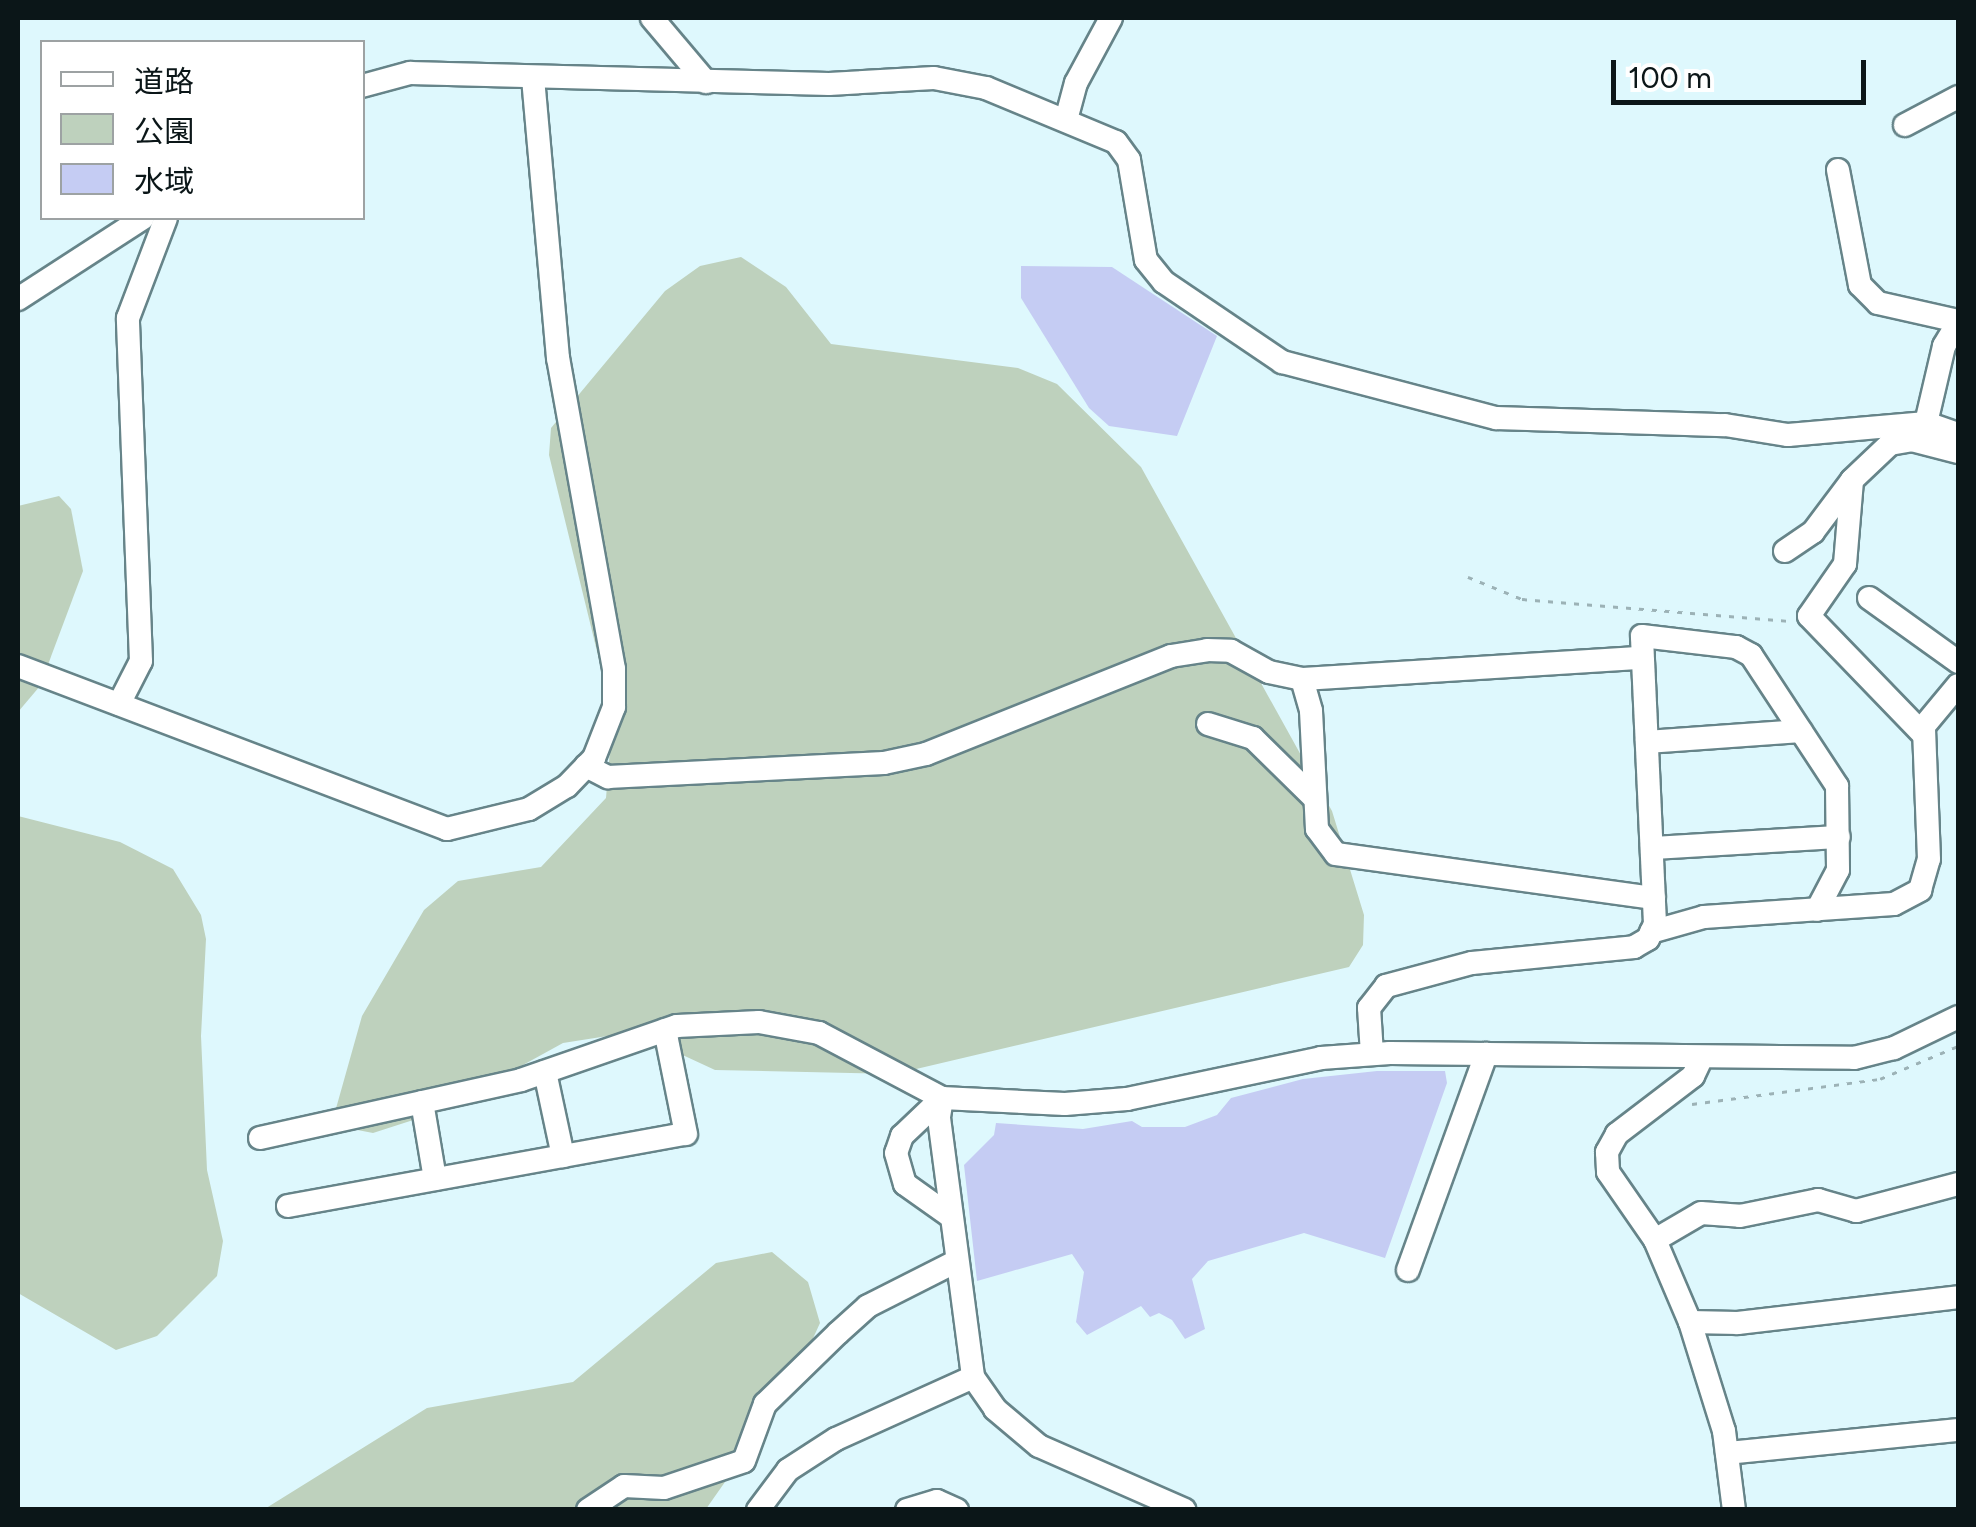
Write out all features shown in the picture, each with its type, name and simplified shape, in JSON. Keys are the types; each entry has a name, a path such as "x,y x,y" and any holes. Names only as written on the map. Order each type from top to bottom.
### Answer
{"street":[{"path":"652,18 706,82"},
{"path":"1066,120 1076,84 1111,18"},
{"path":"365,85 410,73 706,82 934,78 986,88 1116,142 1129,160 1136,228 1146,260 1164,282 1282,362 1496,418 1725,425 1788,435 1926,423 1958,434"},
{"path":"18,666 447,829 529,809 586,766 614,707 614,669 558,358 533,78"},
{"path":"1905,125 1958,98"},
{"path":"1838,170 1860,285 1878,303 1958,322 1944,346 1926,423"},
{"path":"18,299 140,220"},
{"path":"119,704 141,661 128,318 165,220"},
{"path":"1786,551 1813,532 1852,480 1890,444 1912,440 1958,452"},
{"path":"1852,480 1846,564 1809,616 1924,734"},
{"path":"1869,598 1958,662"},
{"path":"1651,932 1654,898 1647,742 1638,658 1642,636 1736,647 1750,655 1801,731 1840,793 1838,870 1816,910"},
{"path":"586,766 608,777 884,764 926,754 1171,656 1207,650 1231,651 1269,672 1302,679 1638,658"},
{"path":"1302,679 1311,712 1317,829 1336,854 1654,898"},
{"path":"1372,1054 1369,1008 1386,986 1472,963 1634,947 1651,932 1704,917 1894,904 1920,890 1929,860 1924,734 1937,705 1958,686"},
{"path":"1208,724 1253,738 1316,798"},
{"path":"1647,742 1801,731"},
{"path":"1652,848 1839,837"},
{"path":"260,1138 545,1072 665,1030 759,1022 819,1033 942,1098 1065,1104 1127,1099 1321,1058 1372,1054 1854,1058 1894,1048 1958,1017"},
{"path":"288,1206 686,1134 665,1030"},
{"path":"1408,1270 1486,1054"},
{"path":"1701,1059 1693,1076 1617,1134 1607,1152 1608,1172 1655,1240 1690,1322 1727,1453 1734,1510"},
{"path":"545,1072 563,1156"},
{"path":"942,1098 955,1262 973,1377 996,1409 1039,1446 1185,1510"},
{"path":"942,1098 902,1136 896,1153 906,1184 950,1216"},
{"path":"422,1102 435,1179"},
{"path":"1655,1240 1701,1213 1740,1216 1818,1200 1856,1211 1958,1184"},
{"path":"588,1510 624,1486 652,1487 744,1462 764,1404 838,1333 868,1306 955,1262"},
{"path":"1690,1322 1738,1323 1958,1297"},
{"path":"758,1510 788,1470 836,1439 973,1377"},
{"path":"1727,1453 1958,1430"},
{"path":"633,1510 652,1487"},
{"path":"908,1510 937,1500 950,1508"}],"path":[{"path":"1468,576 1522,599 1636,603 1780,623 1809,616"},
{"path":"1688,1106 1880,1079 1958,1046"}],"green space":[{"path":"741,257 786,287 831,344 1018,368 1057,384 1141,467 1332,811 1364,915 1363,945 1349,967 895,1074 715,1070 633,1032 563,1043 438,1112 373,1133 342,1127 335,1112 362,1016 424,910 458,881 541,867 606,798 611,737 604,680 549,455 551,428 665,291 700,266"},
{"path":"59,496 71,509 83,571 40,686 18,712 18,506"},
{"path":"18,816 120,842 173,869 201,915 206,939 201,1036 207,1170 223,1241 217,1276 157,1336 116,1350 18,1293"},
{"path":"772,1252 808,1282 820,1323 789,1391 706,1509 263,1510 427,1408 573,1382 716,1263"}],"water":[{"path":"1021,266 1112,267 1217,336 1177,436 1109,426 1089,408 1021,298"},
{"path":"1377,1071 1445,1071 1447,1083 1385,1258 1304,1233 1208,1261 1192,1279 1205,1329 1185,1339 1172,1320 1159,1313 1150,1317 1141,1306 1087,1335 1076,1322 1084,1272 1072,1254 977,1281 964,1165 994,1135 996,1123 1083,1129 1132,1121 1142,1127 1185,1127 1217,1115 1231,1098 1303,1079"}]}
